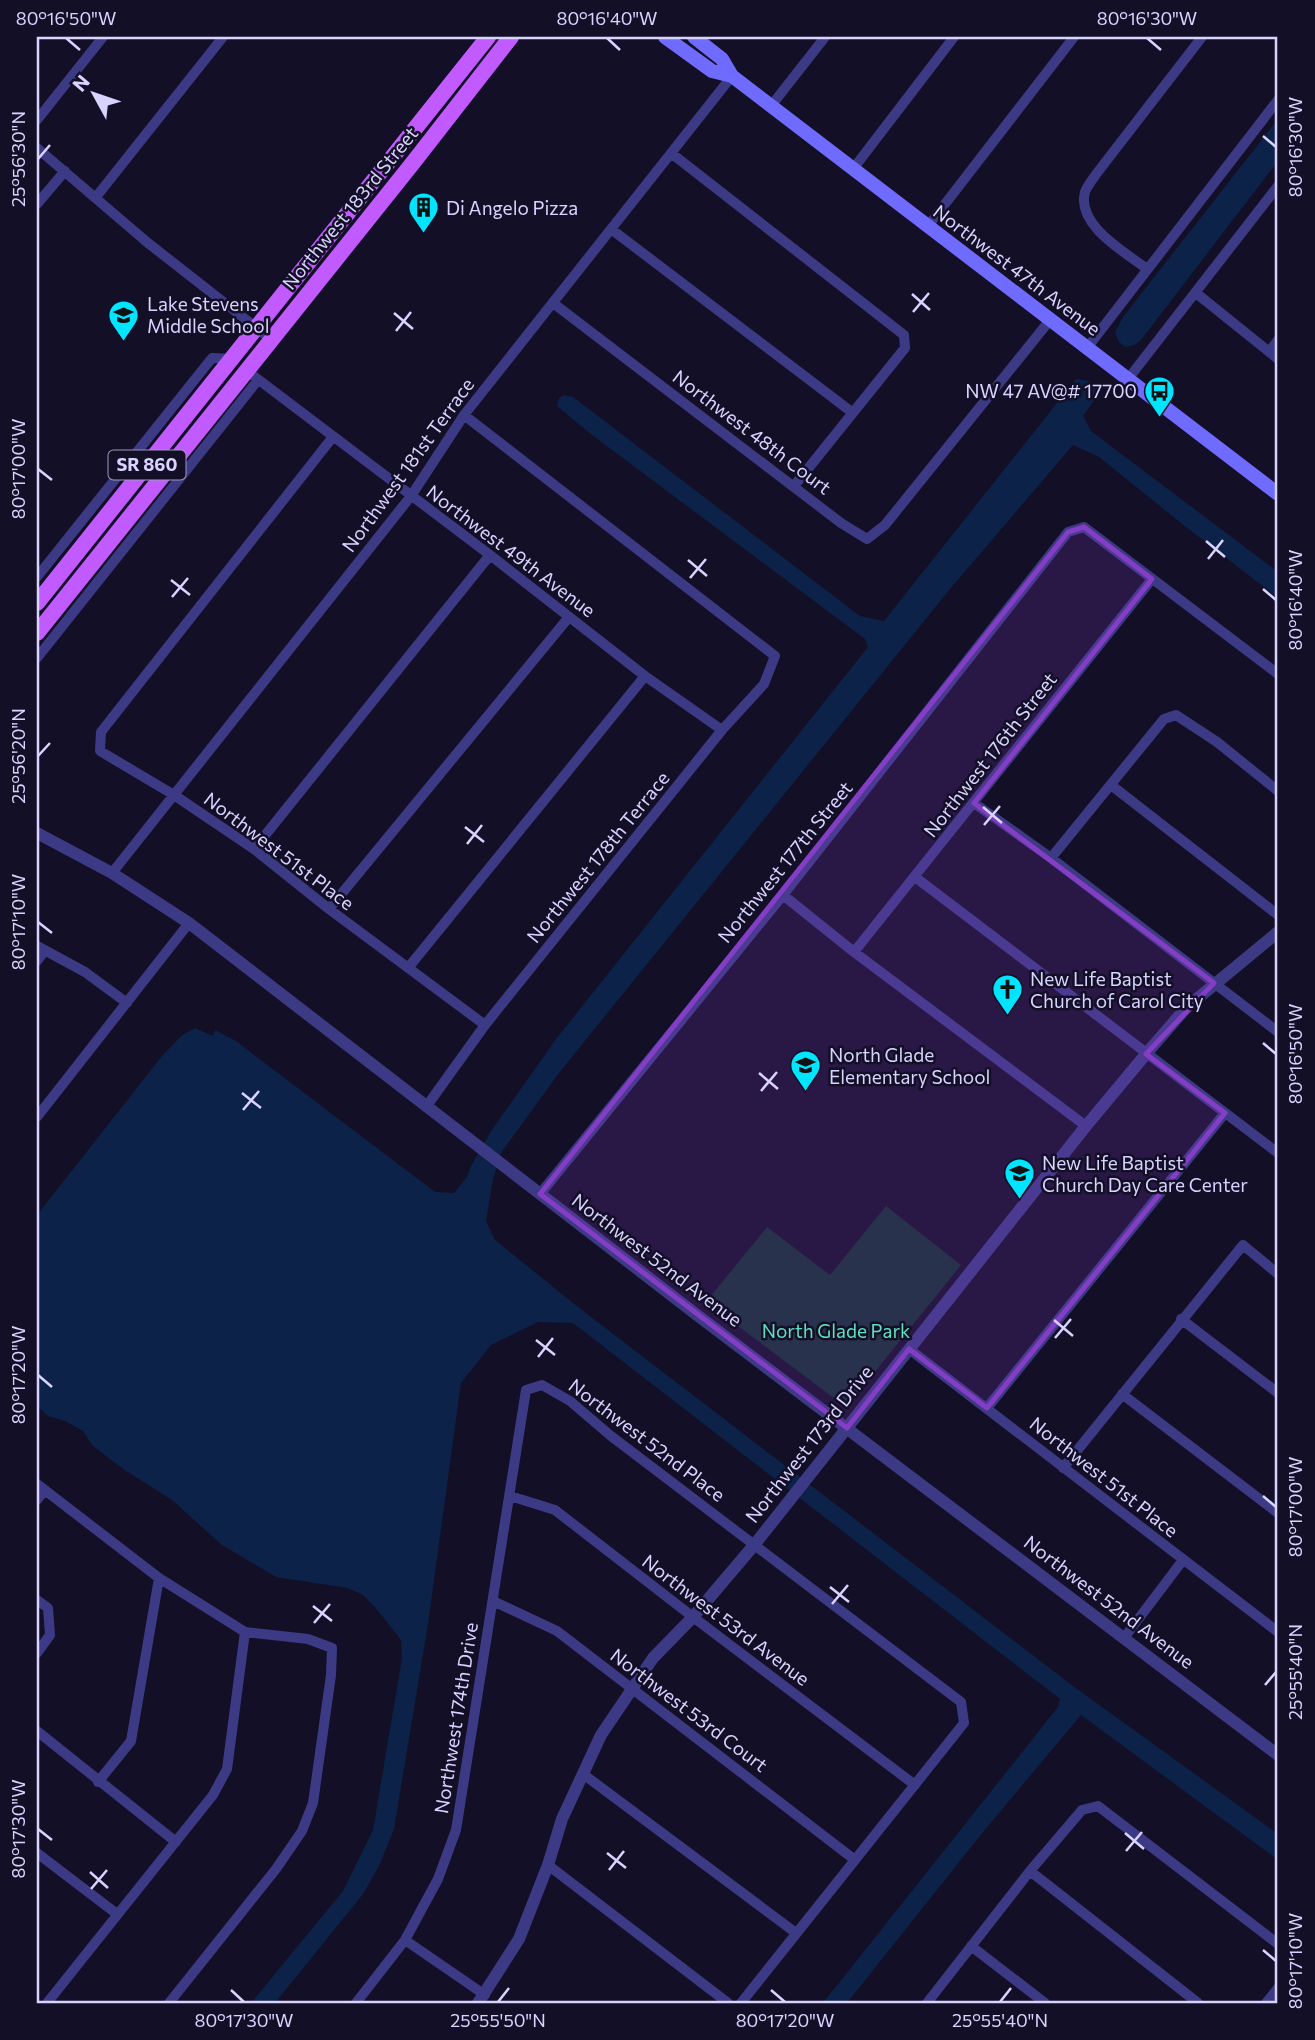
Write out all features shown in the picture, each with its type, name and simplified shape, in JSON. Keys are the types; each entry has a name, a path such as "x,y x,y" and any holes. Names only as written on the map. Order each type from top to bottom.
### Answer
{"main road":[{"name":"Northwest 183rd Street","path":"37,603 62,559 232,359 488,37"},
{"name":"Northwest 183rd Street","path":"37,633 252,376 272,340 511,37"},
{"name":"Northwest 47th Avenue","path":"665,37 712,72 732,76"},
{"name":"Northwest 47th Avenue","path":"694,37 722,59 732,76 1278,494"},
{"path":"429,111 424,128 429,143"},
{"path":"396,185 404,158 405,142"},
{"path":"62,559 69,580 64,600"}],"street":[{"path":"37,120 103,37"},
{"path":"96,197 223,37"},
{"path":"771,106 825,37"},
{"path":"853,169 954,37"},
{"path":"928,226 1074,37"},
{"path":"1147,269 1096,228 1088,218 1084,208 1085,191 1202,37"},
{"name":"Northwest 181st Terrace","path":"112,873 411,496 464,415 732,76"},
{"path":"1087,348 1278,100"},
{"path":"37,148 148,243 272,340"},
{"path":"671,153 904,335 905,348 794,486"},
{"path":"37,204 65,170"},
{"path":"1128,379 1278,186"},
{"path":"611,229 853,413"},
{"path":"1196,293 1274,355 1278,340"},
{"name":"Northwest 48th Court","path":"553,303 841,523 867,539 886,526 1050,320"},
{"path":"37,658 252,376"},
{"name":"Northwest 49th Avenue","path":"252,376 490,555 645,676 722,730"},
{"name":"Northwest 178th Terrace","path":"426,1107 485,1025 722,730 764,684 775,656 464,415"},
{"name":"Northwest 51st Place","path":"332,438 131,697 100,732 100,751 174,795 254,849 329,909 485,1025"},
{"name":"Northwest 177th Street","path":"540,1194 783,895 1068,532 1084,527 1152,579"},
{"path":"254,849 490,555"},
{"path":"37,577 62,559"},
{"path":"1152,579 1278,674"},
{"name":"Northwest 176th Street","path":"854,952 1152,579"},
{"path":"329,909 569,617"},
{"path":"408,968 645,676"},
{"path":"1051,858 1164,719 1176,715 1217,742 1278,791"},
{"path":"1111,785 1278,915"},
{"path":"974,803 1051,858 1278,1032"},
{"name":"Northwest 52nd Avenue","path":"37,833 112,873 188,923 1278,1755"},
{"path":"915,877 1278,1153"},
{"path":"783,895 854,952 1086,1126"},
{"path":"37,1117 188,923"},
{"name":"Northwest 173rd Drive","path":"482,1999 519,1939 548,1865 562,1819 601,1735 653,1658 755,1544 1146,1054 1186,1008 1278,932"},
{"path":"37,961 41,948 85,972 127,1003"},
{"path":"987,1408 1225,1113"},
{"path":"1063,1468 1242,1245 1278,1274"},
{"path":"1181,1319 1278,1393"},
{"name":"Northwest 51st Place","path":"909,1349 1278,1632"},
{"name":"Northwest 52nd Place","path":"521,1411 526,1390 542,1385 570,1401 611,1436 961,1702 964,1723 915,1785"},
{"path":"1122,1394 1278,1513"},
{"name":"Northwest 174th Drive","path":"356,2003 405,1940 438,1879 456,1830 510,1496 521,1411"},
{"path":"37,1500 41,1487 159,1578 245,1632 308,1639 332,1648 331,1675 313,1803 302,1831 276,1869 169,2003"},
{"name":"Northwest 53rd Avenue","path":"510,1496 555,1510 915,1785"},
{"path":"1124,1637 1184,1560"},
{"path":"98,1782 131,1741 159,1578"},
{"path":"37,1600 48,1608 50,1635 37,1653"},
{"name":"Northwest 53rd Court","path":"493,1601 557,1631 855,1860"},
{"path":"47,2003 213,1795 227,1769 245,1632"},
{"path":"37,1731 176,1842"},
{"path":"583,1774 796,1933"},
{"path":"741,2003 915,1785"},
{"path":"927,2003 1030,1871 1082,1810 1098,1806 1278,1944"},
{"path":"37,1853 117,1914"},
{"path":"548,1865 728,2003"},
{"path":"1030,1871 1198,2003"},
{"path":"405,1940 482,1999"},
{"path":"971,1946 1045,2003"},
{"path":"1266,2003 1278,1988"}],"highlighted area":[{"path":"1084,527 1152,579 974,803 1214,983 1146,1054 1225,1113 987,1408 909,1349 847,1428 540,1194 1068,532"}],"green space":[{"name":"North Glade Park","path":"886,1206 961,1265 853,1399 839,1402 706,1302 767,1227 830,1275"}],"water":[{"path":"1278,119 1278,161 1141,340 1135,345 1125,347 1115,333 1123,317"},
{"path":"1076,379 1090,381 1096,386 1098,395 1083,416 1091,431 1278,572 1278,598 1099,457 1073,445 950,589 559,1073 501,1153 493,1179 486,1221 495,1240 578,1307 1073,1686 1278,1834 1278,1860 1081,1715 983,1832 847,2003 823,2003 1058,1707 1060,1699 573,1323 538,1322 491,1345 461,1383 428,1624 394,1829 379,1866 363,1894 275,2003 251,2003 343,1891 373,1830 402,1658 401,1640 363,1595 347,1588 276,1577 222,1545 172,1500 123,1469 92,1445 83,1431 65,1421 48,1416 37,1406 37,1215 162,1056 181,1036 195,1028 213,1036 215,1030 236,1041 435,1192 454,1193 467,1177 491,1131 556,1039 868,647 865,639 592,435 557,406 559,398 564,395 573,397 860,616 884,621"}],"place":[{"name":"Di Angelo Pizza","path":"423,235"},
{"name":"Lake Stevens Middle School","path":"124,342"},
{"name":"NW 47 AV@# 17700","path":"1160,418"},
{"name":"New Life Baptist Church of Carol City","path":"1007,1017"},
{"name":"North Glade Elementary School","path":"806,1093"},
{"name":"New Life Baptist Church Day Care Center","path":"1019,1201"}]}
